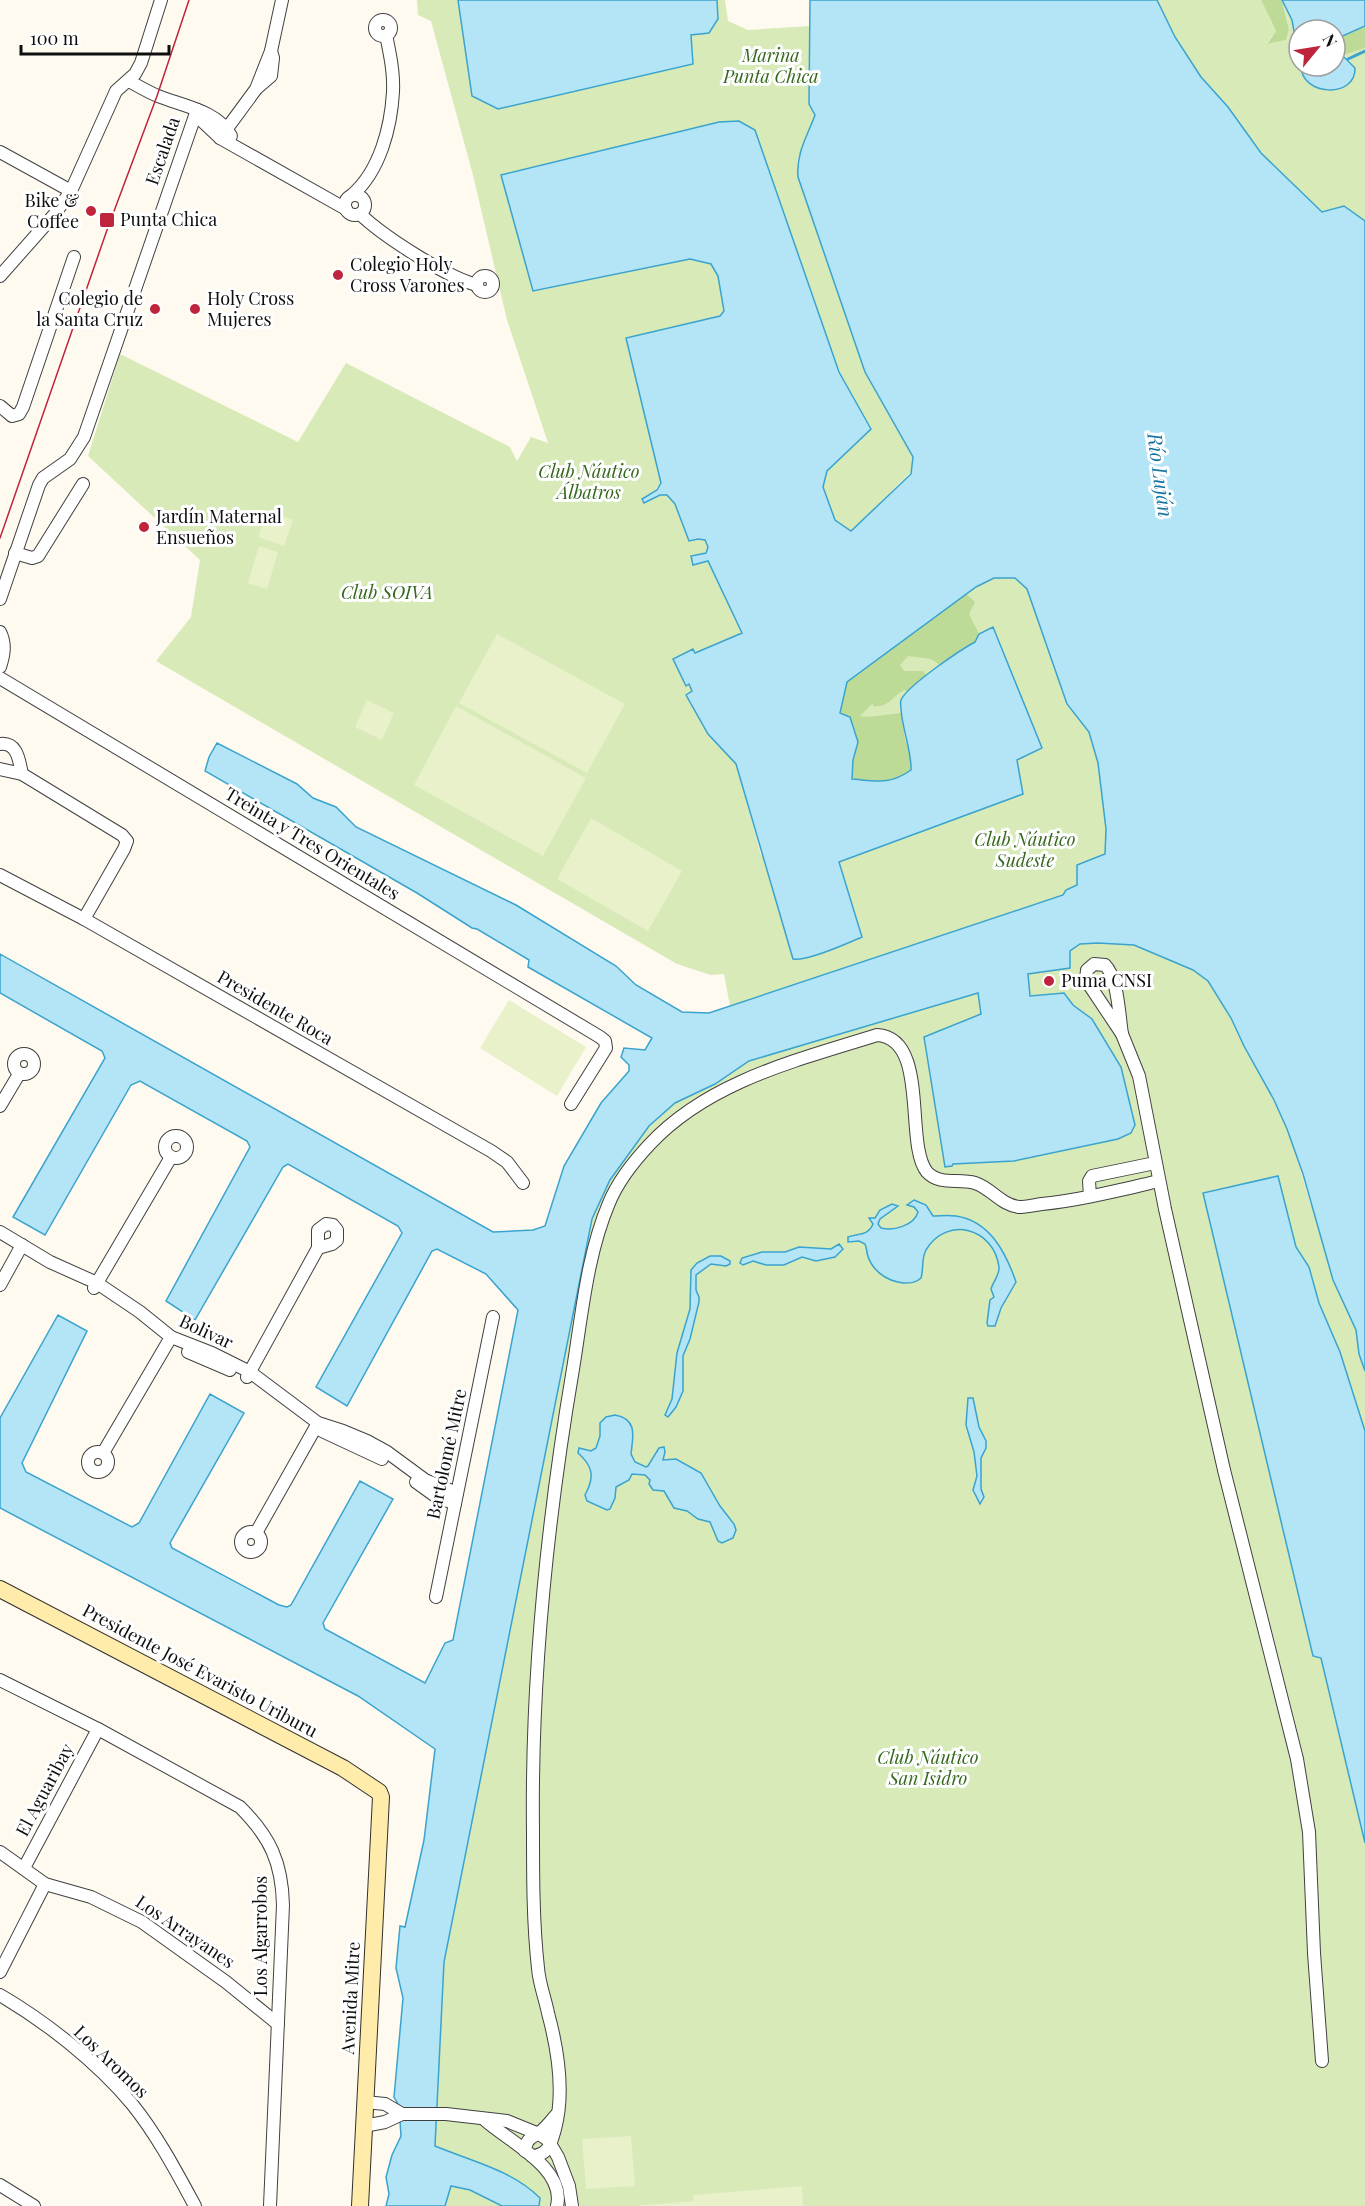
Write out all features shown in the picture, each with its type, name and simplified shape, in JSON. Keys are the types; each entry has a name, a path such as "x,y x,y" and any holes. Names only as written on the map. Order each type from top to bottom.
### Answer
{"street":[{"path":"0,276 54,215 71,191 116,91 129,81 141,63 161,0"},
{"path":"219,129 256,89 270,51 282,0"},
{"path":"386,35 392,67 393,91 390,113 376,164 367,180 349,200 350,214 360,214 375,228 432,263 464,282 477,285"},
{"path":"129,81 151,93 196,110 219,129 238,150 326,199 349,200 359,195 364,199 364,209 360,214"},
{"name":"Escalada","path":"0,599 39,485 44,478 70,459 84,437 196,110"},
{"path":"0,152 71,191"},
{"path":"0,406 12,416 19,414 24,407 74,257"},
{"path":"15,553 32,558 38,556 83,484"},
{"path":"0,632 4,641 4,655 0,667"},
{"name":"Treinta y Tres Orientales","path":"0,678 605,1041 606,1048 571,1104"},
{"path":"0,744 9,745 15,750 22,774"},
{"path":"0,769 22,774 122,835 127,841 84,920"},
{"name":"Presidente Roca","path":"0,875 84,920 491,1151 507,1162 523,1184"},
{"path":"1122,1034 1110,970 1105,965 1094,964 1087,970 1086,980 1122,1034 1139,1076 1155,1163 1222,1458 1297,1759 1309,1832 1314,1953 1322,2061"},
{"path":"529,2153 543,2154 551,2145 558,2113 560,2080 555,2038 538,1974 534,1916 532,1805 538,1650 555,1483 592,1258 599,1231 614,1193 630,1168 660,1134 683,1116 724,1090 768,1069 877,1035 888,1036 895,1040 905,1056 913,1093 920,1157 929,1173 942,1180 978,1184 1005,1202 1018,1207 1059,1202 1159,1181"},
{"path":"0,1106 19,1074"},
{"path":"95,1286 171,1157"},
{"path":"1090,1196 1089,1180 1092,1176 1155,1163"},
{"name":"Bolivar","path":"0,1232 20,1248"},
{"name":"Bolivar","path":"0,1240 50,1262 95,1286 170,1340 248,1374 317,1426 344,1431 367,1441 397,1463 456,1498"},
{"path":"248,1374 322,1244"},
{"path":"0,1285 20,1248"},
{"name":"Bartolomé Mitre","path":"436,1597 493,1317"},
{"path":"103,1453 170,1340"},
{"path":"256,1533 317,1426"},
{"name":"Presidente José Evaristo Uriburu","path":"0,1589 343,1768 379,1792"},
{"name":"Los Algarrobos","path":"0,1680 98,1729 240,1807 258,1824 277,1859 282,1892 270,2206"},
{"name":"El Aguaribay","path":"24,1868 98,1729"},
{"name":"Avenida Mitre","path":"360,2206 381,1797 379,1792"},
{"name":"Los Arrayanes","path":"1,1855 24,1868 45,1884 91,1897 142,1922 226,1982 278,2024"},
{"path":"0,1972 45,1884"},
{"name":"Los Aromos","path":"0,1995 44,2024 117,2088 151,2130 195,2206"},
{"path":"365,2102 385,2104 404,2114"},
{"path":"529,2153 527,2141 534,2134 539,2134 558,2113"},
{"path":"364,2126 385,2122 404,2114 446,2114 507,2121 544,2136 551,2145 569,2186 573,2206"},
{"path":"485,2120 529,2153 552,2178 557,2206"},
{"path":"0,2185 34,2206"}],"green space":[{"path":"417,0 458,0 472,96 498,109 692,64 691,35 709,32 718,19 717,0 725,0 728,21 748,30 810,26 809,104 815,115 797,163 865,372 913,457 912,471 851,531 835,520 823,488 827,471 871,428 839,372 755,130 682,260 690,259 711,264 718,276 724,311 720,316 626,338 661,483 645,503 660,495 667,495 675,504 689,541 705,540 708,547 694,564 708,561 742,633 695,653 693,649 686,686 689,684 693,692 686,695 708,734 736,764 761,855 839,862 1023,794 1017,760 1041,748 975,642 926,675 902,698 900,707 905,739 912,762 869,780 852,779 853,760 858,742 840,713 846,682 976,587 995,578 1015,578 1027,589 1067,704 1089,732 1098,763 1106,829 1105,854 1078,865 1077,885 1066,890 1063,895 730,1006 724,974 711,975 677,964 156,661 191,617 200,560 88,456 120,354 298,442 346,363 510,447 517,461 531,437 548,443 507,320 473,175 431,21 418,15"},
{"path":"1157,0 1261,0 1276,31 1267,43 1286,40 1287,37 1287,78 1324,78 1346,86 1355,75 1355,68 1347,59 1347,54 1365,48 1365,221 1344,206 1322,212 1261,153 1228,107 1201,77 1175,37"},
{"path":"1261,0 1282,0 1287,21 1286,40 1267,44 1276,31"},
{"path":"1283,2 1291,18 1287,18 1287,21"},
{"path":"1365,26 1365,48 1347,54 1347,33"},
{"path":"267,511 293,520 284,546 258,537"},
{"path":"259,546 278,552 267,589 248,583"},
{"path":"966,594 975,602 969,614 979,634 975,642 940,665 931,659 908,656 900,665 904,671 923,671 926,675 908,693 905,690 883,705 873,706 873,703 860,716 901,713 912,770 890,780 852,779 853,760 858,742 840,713 846,682"},
{"path":"497,634 625,704 587,773 459,703"},
{"path":"367,700 394,713 382,740 355,727"},
{"path":"456,706 586,778 543,856 414,785"},
{"path":"591,818 682,871 648,931 557,879"},
{"name":"Club Náutico San Isidro","path":"1080,944 1134,945 1193,970 1208,981 1216,993 1274,1100 1294,1147 1310,1203 1356,1330 1359,1354 1365,1371 1365,2206 539,2206 539,2198 458,2155 435,2146 444,1962 592,1219 610,1180 649,1126 675,1103 715,1084 749,1061 978,993 1028,974 1069,968 1070,951"},
{"path":"509,1000 586,1047 557,1096 480,1048"},
{"path":"631,2136 635,2186 586,2189 582,2139"},
{"path":"451,2186 470,2190 502,2206 445,2206"},
{"path":"802,2186 803,2206 633,2206 693,2201 693,2195"}],"water":[{"path":"458,0 717,0 718,19 709,33 691,35 693,64 498,109 472,96"},
{"name":"Río Luján","path":"810,0 1157,0 1175,37 1201,77 1228,107 1261,153 1322,212 1344,206 1365,221 1365,1371 1359,1354 1356,1330 1333,1280 1303,1174 1287,1129 1231,1018 1208,981 1193,970 1134,945 1080,944 1070,951 1070,968 1028,974 1030,996 1064,993 1073,1005 1092,1019 1121,1067 1135,1125 1131,1133 1118,1139 1014,1161 953,1164 945,1167 924,1037 981,1014 978,993 749,1061 715,1084 675,1103 649,1126 610,1180 592,1219 444,1962 435,2146 517,2180 540,2198 539,2206 502,2206 470,2190 451,2186 445,2206 386,2206 389,2194 386,2177 392,2155 401,2136 399,2106 394,2097 403,1998 396,1968 400,1926 405,1927 424,1840 435,1749 358,1696 0,1508 0,1418 58,1315 87,1331 22,1463 26,1472 132,1527 139,1523 210,1394 244,1413 170,1543 172,1548 279,1605 287,1607 291,1605 360,1481 393,1499 323,1623 325,1629 425,1683 445,1643 453,1640 518,1310 486,1274 437,1249 432,1251 347,1406 316,1387 402,1233 398,1226 288,1164 283,1167 195,1320 166,1301 250,1147 247,1141 140,1081 131,1085 45,1235 13,1217 105,1058 102,1051 0,993 0,954 493,1232 533,1230 545,1226 564,1166 601,1103 629,1071 629,1065 621,1057 624,1048 645,1050 652,1038 528,967 529,960 472,928 417,893 205,771 209,757 217,743 297,784 313,798 336,807 356,827 516,905 616,966 636,985 682,1012 709,1013 1063,895 1066,890 1077,885 1077,865 1105,854 1106,829 1098,763 1089,732 1067,704 1027,589 1015,578 994,578 976,587 847,682 840,713 850,717 858,742 853,760 852,779 883,781 903,775 911,770 911,763 901,700 923,678 975,642 979,634 993,627 1042,748 1017,760 1023,794 839,862 862,937 808,958 793,959 736,764 708,734 686,695 692,691 689,684 686,686 673,659 693,649 695,653 742,633 708,561 693,565 691,556 706,553 708,547 705,540 689,541 675,504 667,495 660,495 644,503 642,499 657,490 661,483 626,338 720,316 724,311 718,276 711,264 690,259 533,291 501,175 719,122 739,121 755,130 839,372 871,429 827,471 823,487 835,520 851,531 911,474 913,457 865,372 798,177 800,153 815,115 809,104"},
{"path":"1282,0 1365,0 1365,26 1347,34 1347,18 1291,18"},
{"path":"1347,60 1355,68 1353,78 1347,85 1338,89 1318,88 1305,78 1347,78"},
{"path":"1278,1176 1296,1247 1309,1267 1319,1303 1340,1352 1365,1431 1365,1843 1321,1658 1313,1656 1203,1193"},
{"path":"914,1200 926,1205 933,1216 956,1216 978,1224 987,1231 1002,1250 1016,1282 1001,1308 995,1326 988,1326 987,1323 990,1300 994,1297 991,1289 999,1267 995,1254 979,1235 957,1230 946,1232 935,1239 924,1253 921,1278 908,1283 897,1282 880,1274 869,1259 865,1244 859,1241 848,1242 848,1237 869,1231 873,1224 869,1218 875,1218 880,1210 892,1204 898,1206 880,1219 878,1224 881,1228 891,1229 908,1224 918,1212 914,1207 907,1205"},
{"path":"839,1244 843,1249 835,1257 816,1261 802,1257 784,1265 766,1265 753,1261 743,1265 740,1263 742,1258 762,1252 785,1252 799,1247 831,1249"},
{"path":"710,1256 721,1256 730,1261 730,1264 726,1266 711,1264 696,1275 699,1302 690,1339 683,1356 683,1391 676,1407 668,1417 665,1415 672,1399 677,1353 690,1309 691,1270 697,1263"},
{"path":"968,1398 973,1398 979,1427 986,1441 986,1448 981,1458 981,1489 984,1497 980,1504 973,1490 977,1476 974,1452 966,1425"},
{"path":"615,1415 627,1420 631,1425 633,1435 631,1454 635,1462 648,1466 659,1448 664,1447 663,1460 676,1459 701,1473 720,1506 734,1524 736,1530 733,1538 722,1543 718,1541 710,1522 698,1519 687,1511 674,1508 664,1491 653,1490 649,1484 650,1480 645,1475 632,1474 629,1480 616,1487 615,1498 610,1509 607,1510 587,1501 585,1495 590,1483 591,1472 578,1453 579,1448 591,1451 596,1448 600,1436 600,1423 606,1417"}],"waterway":[{"path":"1348,59 1365,51"}],"tram line":[{"path":"0,538 189,0"}],"place":[{"name":"Bike & Coffee","path":"91,211"},
{"name":"Punta Chica","path":"107,220"},
{"name":"Colegio Holy Cross Varones","path":"338,275"},
{"name":"Colegio de la Santa Cruz","path":"155,309"},
{"name":"Holy Cross Mujeres","path":"195,309"},
{"name":"Jardín Maternal Ensueños","path":"144,527"},
{"name":"Puma CNSI","path":"1049,981"}],"park label":[{"name":"Marina Punta Chica","path":"771,66"},
{"name":"Club Náutico Álbatros","path":"589,482"},
{"name":"Club SOIVA","path":"387,593"},
{"name":"Club Náutico Sudeste","path":"1025,850"}]}
